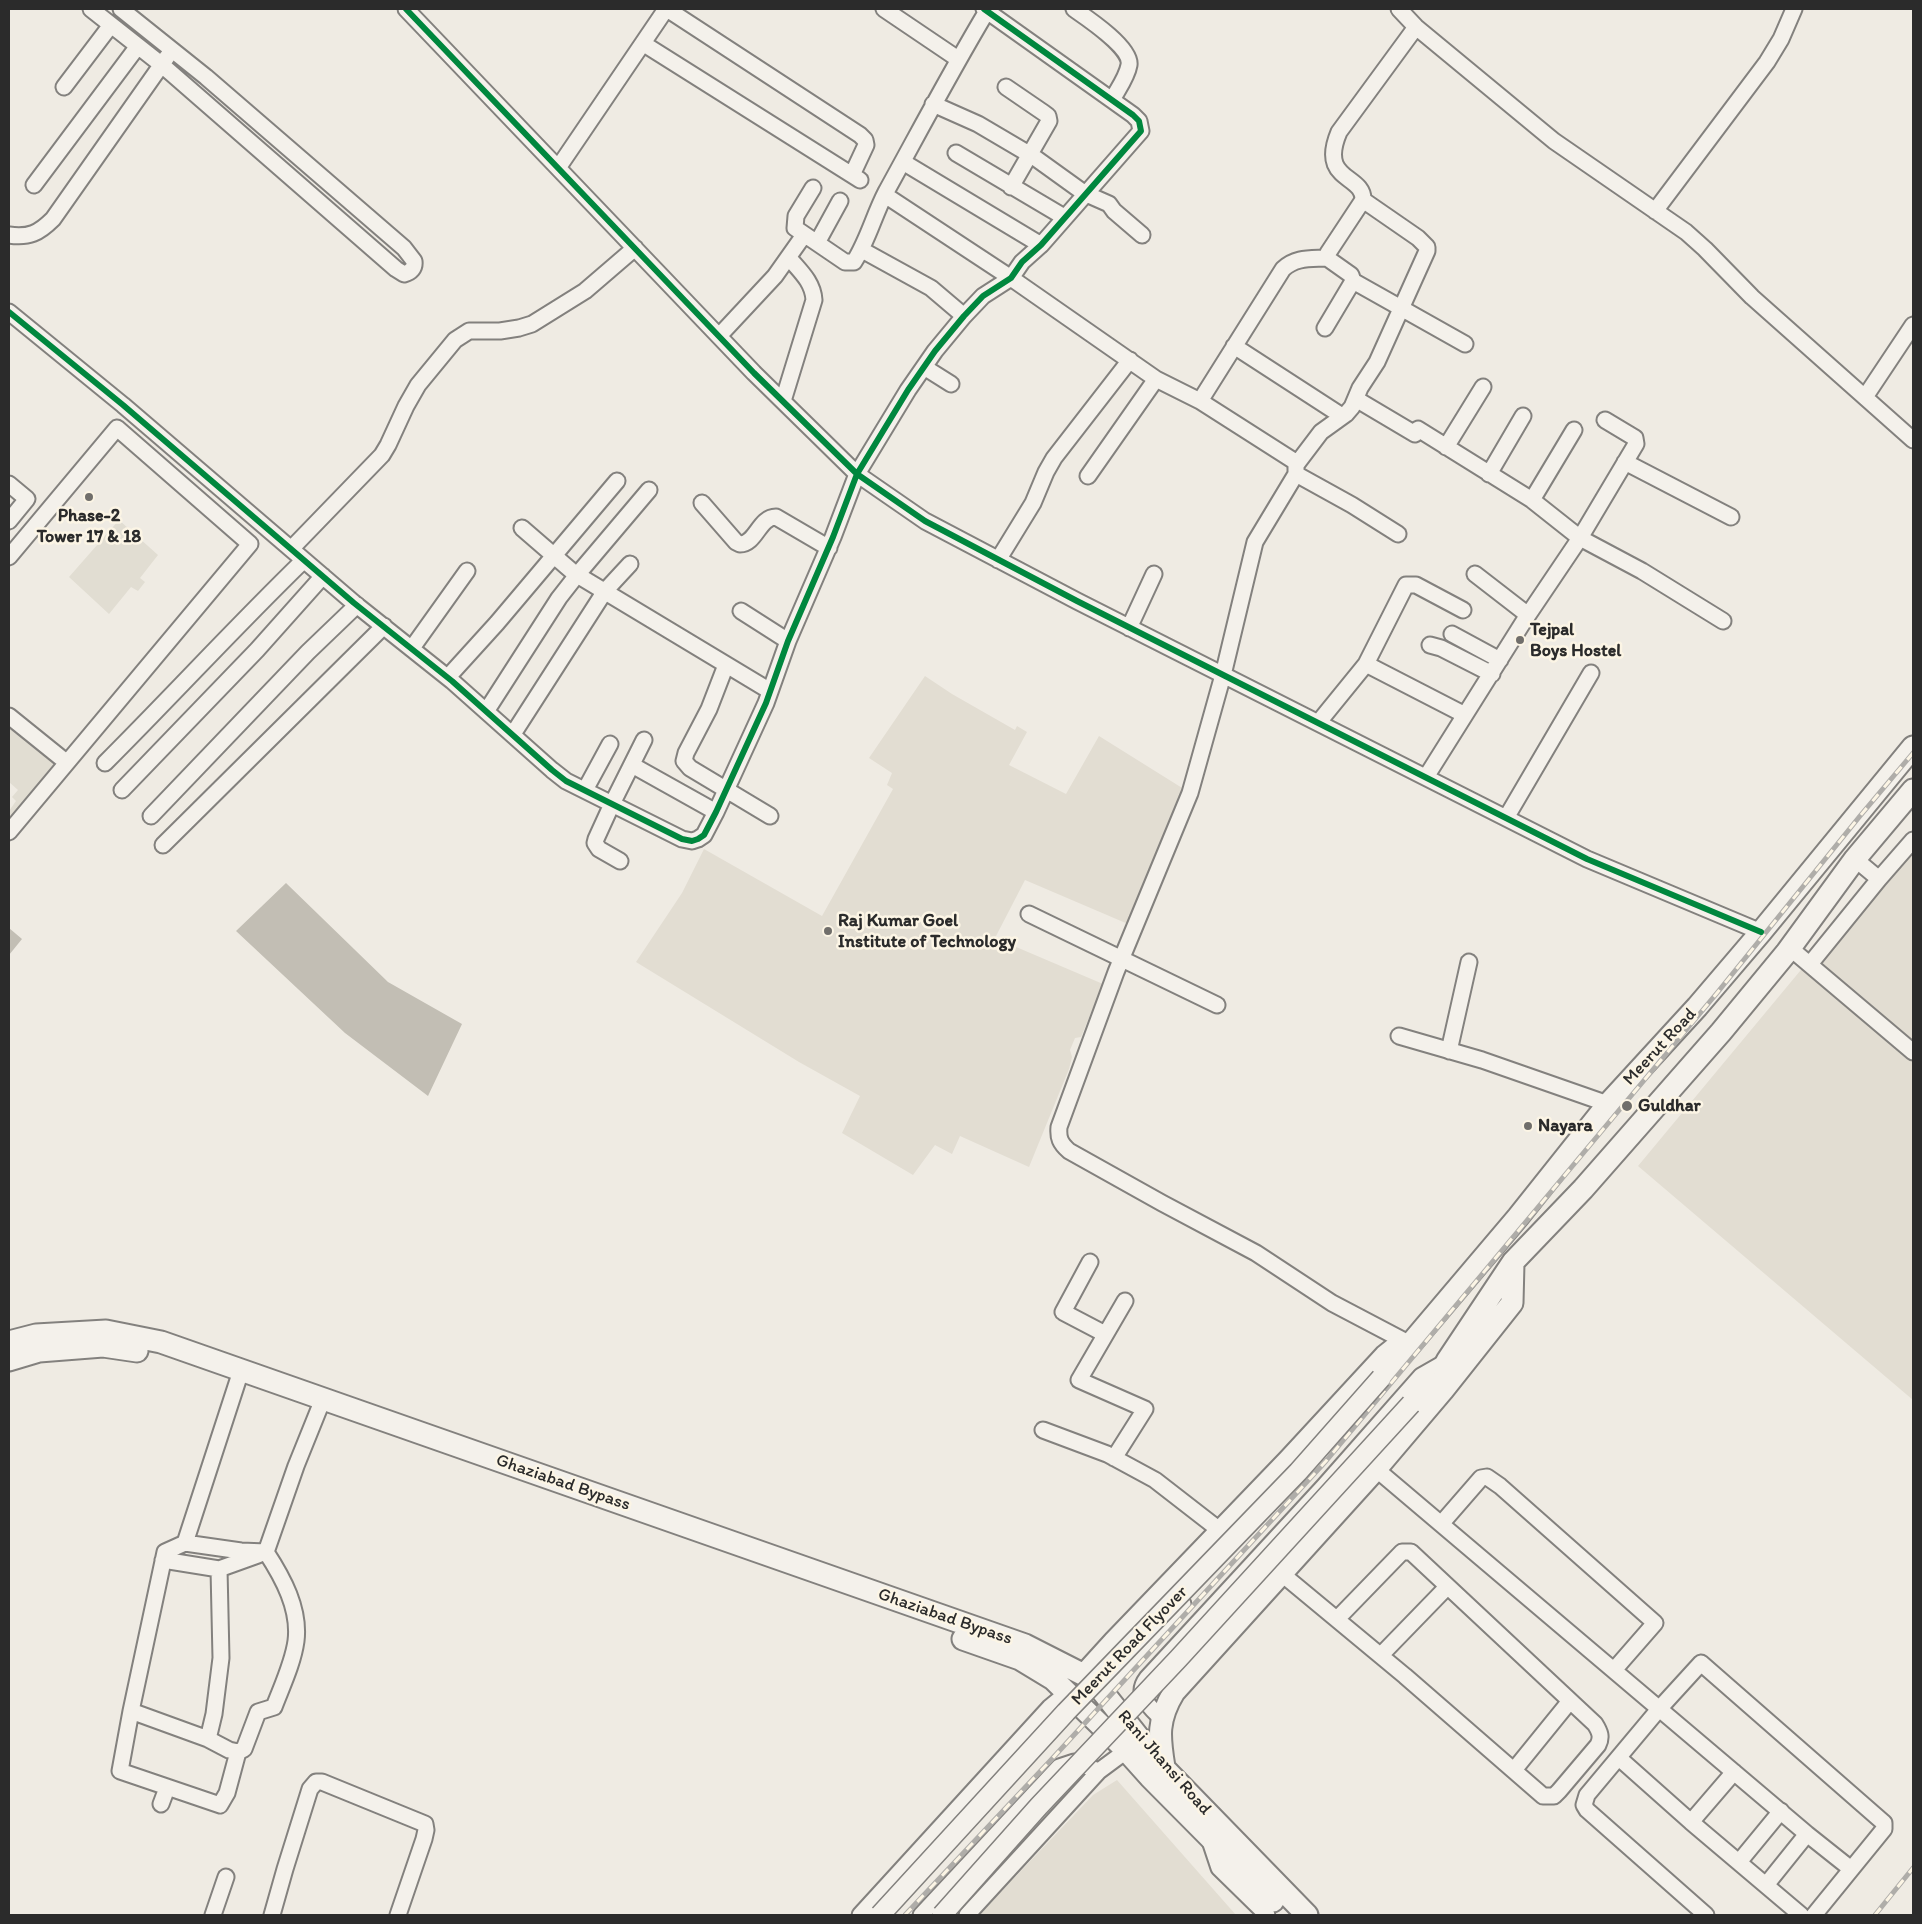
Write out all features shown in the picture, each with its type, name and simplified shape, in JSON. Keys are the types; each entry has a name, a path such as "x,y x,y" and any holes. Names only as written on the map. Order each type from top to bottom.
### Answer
{"highway":[{"name":"Meerut Road","path":"1408,1346 1493,1248 1608,1104 1697,1007 1913,747"},
{"name":"Meerut Road","path":"1447,1361 1513,1262 1583,1189 1669,1091 1790,948 1855,859 1913,790"},
{"path":"1164,1768 1160,1736 1162,1719 1168,1702 1181,1684 1376,1469 1443,1390 1512,1303 1513,1262 1493,1248"},
{"name":"Ghaziabad Bypass","path":"9,1342 36,1335 106,1331 161,1342 382,1426 1020,1659 1040,1670 1067,1693 1126,1751 1218,1835"},
{"name":"Ghaziabad Bypass","path":"9,1360 39,1351 102,1346 167,1355 319,1409 382,1426 1025,1645 1084,1675 1102,1691"},
{"path":"1084,1675 1222,1532 1385,1356 1395,1348 1408,1346"},
{"path":"1443,1390 1447,1361"},
{"path":"1109,1647 1129,1662"},
{"name":"Rani Jhansi Road","path":"1102,1691 1218,1835"},
{"path":"1218,1835 1246,1863 1307,1915"},
{"path":"1246,1863 1287,1915"}],"main road":[{"name":"Meerut Road Flyover","path":"880,1915 1066,1712 1298,1472 1408,1346"},
{"path":"942,1915 1039,1806 1178,1659 1411,1404 1447,1361"}],"street":[{"path":"91,9 162,65 396,269 404,274 409,273 413,269 414,261 404,248 172,50 121,9"},
{"path":"406,9 783,401 857,474 925,521 1129,628 1588,859 1761,932"},
{"path":"558,168 667,9 860,135 866,145 856,178 644,44"},
{"path":"884,9 958,58"},
{"path":"1074,9 1101,29 1126,52 1129,58 1128,70 1112,100"},
{"path":"1399,9 1416,27 1554,141 1686,232 1752,297 1913,440"},
{"path":"1655,211 1767,62 1781,39 1794,9"},
{"path":"9,312 123,404 322,576 448,677 566,781 682,839 692,840 704,835 726,790 770,691 788,641 857,474 908,390 964,316 983,296 1011,278 1022,262 1041,245 1084,193 1129,146 1141,130 1139,121 1112,100 985,10 932,104 885,195 862,250 854,262 845,262 795,228 796,216 812,188"},
{"path":"64,87 111,25"},
{"path":"1102,1691 1340,1434 1405,1360 1408,1346 1332,1302 1256,1253 1069,1151 1061,1144 1058,1135 1059,1127 1122,959 1190,793 1223,675 1255,542 1296,469 1320,432 1349,412 1360,388 1377,362 1403,308 1410,286 1427,251 1427,247 1418,238 1363,200 1361,191 1334,164 1332,154 1338,132 1416,27"},
{"path":"34,185 138,46"},
{"path":"9,235 19,237 33,235 53,219 172,50"},
{"path":"1006,87 1048,116 1048,125 1012,187"},
{"path":"932,104 978,124 1030,155 1084,193 1109,204 1114,211 1142,235"},
{"path":"262,153 276,138"},
{"path":"956,153 1064,217"},
{"path":"903,162 1041,245"},
{"path":"885,195 1011,278 1156,379 1200,402 1294,461 1296,469 1398,534"},
{"path":"1327,258 1328,253 1363,200"},
{"path":"817,243 840,201"},
{"path":"719,336 775,276 804,235"},
{"path":"291,549 382,456 418,385 455,340 469,331 519,328 532,324 585,291 635,248"},
{"path":"862,250 931,288 964,316"},
{"path":"783,401 814,300 808,280 789,258"},
{"path":"1200,402 1283,269 1290,262 1297,259 1327,258 1351,275 1354,281 1465,344"},
{"path":"1325,328 1354,281"},
{"path":"1865,397 1913,325"},
{"path":"1234,346 1342,416"},
{"path":"998,560 1033,503 1054,458 1130,360"},
{"path":"924,367 951,384"},
{"path":"1088,476 1156,379"},
{"path":"1446,447 1483,387"},
{"path":"1356,399 1446,447 1532,500 1580,538 1642,571 1723,621"},
{"path":"1488,474 1523,416"},
{"path":"1426,777 1528,615 1580,538 1636,444 1636,440 1605,420"},
{"path":"9,557 117,428 250,544 9,832"},
{"path":"1532,500 1574,430"},
{"path":"1625,462 1731,518"},
{"path":"448,677 497,623 617,482"},
{"path":"9,484 27,500 9,521"},
{"path":"487,710 559,598 649,490"},
{"path":"702,503 736,542 740,544 748,542 767,519 776,517 828,548"},
{"path":"522,528 577,575 770,691"},
{"path":"105,763 251,611 304,560"},
{"path":"513,734 605,591 630,564"},
{"path":"412,648 467,571"},
{"path":"1129,628 1154,574"},
{"path":"1475,574 1528,615"},
{"path":"122,790 251,657 322,576"},
{"path":"1318,723 1366,664 1406,584 1416,584 1463,610"},
{"path":"151,816 308,652 357,605"},
{"path":"741,611 788,641"},
{"path":"163,846 384,626"},
{"path":"1452,634 1500,660"},
{"path":"1430,645 1441,648 1492,674"},
{"path":"1366,664 1465,715"},
{"path":"726,665 709,709 684,761 690,768 770,816"},
{"path":"1506,818 1591,673"},
{"path":"9,716 66,762"},
{"path":"620,861 599,848 596,843 612,804 644,740"},
{"path":"585,790 610,744"},
{"path":"632,765 716,812"},
{"path":"1810,964 1913,840"},
{"path":"1855,859 1879,879"},
{"path":"1029,914 1217,1005"},
{"path":"1790,948 1913,1052"},
{"path":"1449,1051 1469,962"},
{"path":"1399,1036 1535,1077 1608,1104"},
{"path":"1090,1262 1063,1312 1106,1334"},
{"path":"1114,1458 1145,1409 1079,1380 1125,1301"},
{"path":"1162,1719 1147,1703 1141,1692 1141,1686 1147,1678 1324,1486 1421,1376 1447,1361"},
{"path":"185,1543 238,1380"},
{"path":"266,1552 296,1466 319,1409"},
{"path":"1043,1430 1114,1458 1155,1480 1222,1532"},
{"path":"1376,1469 1807,1834 1851,1869"},
{"path":"1441,1524 1483,1477 1488,1477 1500,1486 1655,1623 1614,1670"},
{"path":"238,1752 227,1793 220,1805 120,1771 165,1552 185,1543 241,1551 266,1552"},
{"path":"163,1560 219,1569 266,1552"},
{"path":"131,1711 208,1739 230,1750 238,1752 244,1749 258,1712 274,1707 296,1643 296,1623 288,1593 281,1575 266,1552"},
{"path":"1282,1574 1338,1620 1381,1655 1543,1796 1554,1796 1598,1745 1601,1738 1600,1731 1595,1724 1411,1552 1402,1552 1338,1620"},
{"path":"208,1739 214,1714 221,1658 219,1569"},
{"path":"1381,1655 1447,1587"},
{"path":"1706,1915 1587,1810 1584,1801 1659,1709 1701,1663 1884,1822 1884,1829 1814,1915"},
{"path":"860,1915 1050,1707 1067,1693"},
{"path":"1514,1770 1570,1701"},
{"path":"967,1915 1099,1771 1126,1751"},
{"path":"1619,1758 1801,1915"},
{"path":"921,1915 1059,1767 1074,1762 1099,1771"},
{"path":"1691,1822 1734,1772"},
{"path":"272,1915 310,1790 316,1782 322,1782 425,1824 424,1838 399,1915"},
{"path":"162,1804 167,1788"},
{"path":"1739,1862 1781,1811"},
{"path":"1766,1885 1807,1834"},
{"path":"1267,1915 1219,1868 1218,1835 1256,1851 1318,1915"},
{"path":"213,1915 226,1877"}],"shaded area":[{"path":"119,520 158,555 140,578 145,582 138,591 131,587 109,614 69,577"},
{"name":"Raj Kumar Goel Institute of Technology","path":"925,676 952,694 1015,730 1017,726 1027,732 1009,765 1066,794 1099,736 1187,791 1128,924 1025,880 995,938 1103,984 1081,1037 1075,1038 1070,1050 1072,1057 1069,1069 1029,1167 960,1136 952,1154 935,1145 913,1175 842,1133 860,1096 799,1062 636,962 682,893 704,849 822,916 893,789 887,785 892,773 869,758"},
{"path":"9,719 60,760 9,823 9,811 16,801 12,797 18,790 9,782"},
{"path":"1913,835 1913,1400 1638,1166"},
{"path":"286,883 388,982 462,1024 428,1096 345,1033 236,931"},
{"path":"9,928 22,939 9,955"},
{"path":"1117,1780 1236,1915 979,1915 1093,1795"}],"railway":[{"path":"905,1915 1050,1761 1326,1461 1717,993 1913,753"},
{"path":"1875,1915 1913,1868"}],"cycle path":[{"path":"406,9 754,373 857,474 925,521 1077,601 1587,859 1761,932"},
{"path":"9,312 123,405 354,603 452,681 566,781 682,839 692,841 704,835 766,703 788,641 833,537 857,474 908,390 935,351 964,316 983,296 1011,278 1022,262 1041,245 1141,131 1139,121 1133,115 984,9"}],"place":[{"name":"Phase-2 Tower 17 & 18","path":"89,497"},
{"name":"Tejpal Boys Hostel","path":"1520,640"},
{"name":"Raj Kumar Goel Institute of Technology","path":"828,931"},
{"name":"Guldhar","path":"1627,1106"},
{"name":"Nayara","path":"1528,1126"}]}
